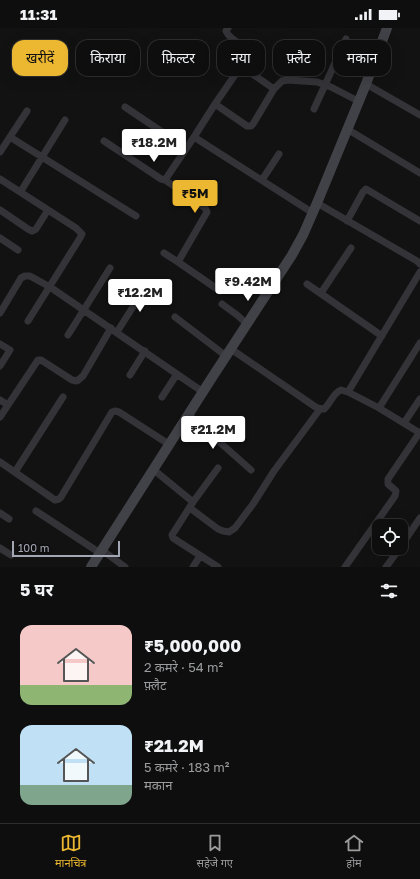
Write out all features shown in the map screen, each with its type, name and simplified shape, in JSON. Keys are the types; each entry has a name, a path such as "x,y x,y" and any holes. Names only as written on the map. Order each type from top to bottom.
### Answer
{"street":[{"path":"228,28 226,31 228,36 234,40"},
{"path":"91,567 292,255 303,235 366,84 387,28"},
{"path":"314,109 346,39"},
{"path":"165,180 234,76"},
{"path":"255,76 274,89"},
{"path":"215,104 247,126 251,126 274,89 282,81 309,81 325,85 358,101"},
{"path":"366,84 420,115"},
{"path":"125,107 186,148"},
{"path":"0,152 27,111"},
{"path":"21,191 65,120"},
{"path":"347,129 420,173"},
{"path":"10,136 136,216"},
{"path":"194,137 313,213"},
{"path":"104,141 161,179 165,180 205,208 207,212 178,262"},
{"path":"262,180 279,154"},
{"path":"0,179 21,191 79,230 82,234 28,321"},
{"path":"347,221 366,189 420,221"},
{"path":"317,202 420,264"},
{"path":"0,210 32,231 36,229 48,210"},
{"path":"0,238 18,250"},
{"path":"321,293 350,248"},
{"path":"164,253 220,291"},
{"path":"68,335 110,268"},
{"path":"348,392 420,272"},
{"path":"0,313 21,278 30,276 50,287 203,392"},
{"path":"0,417 38,360 41,360 72,380 79,380 148,283"},
{"path":"307,284 382,336"},
{"path":"222,304 247,324"},
{"path":"175,317 317,408 324,409 327,407 337,391 341,390 379,408 420,432 388,479 388,484 396,491 396,493 379,519"},
{"path":"379,408 420,343"},
{"path":"0,344 10,350 0,366"},
{"path":"130,375 144,351"},
{"path":"162,397 177,374"},
{"path":"15,472 63,397"},
{"path":"404,423 420,399"},
{"path":"0,400 8,405"},
{"path":"154,470 218,529 229,532 235,528 253,504 274,471 320,409"},
{"path":"0,462 55,500 61,497 112,412 119,412 170,445"},
{"path":"189,415 251,470"},
{"path":"218,468 191,505 172,536 172,538 218,567"},
{"path":"36,511 125,567"},
{"path":"0,513 9,519"},
{"path":"408,536 420,518"},
{"path":"345,567 372,529"},
{"path":"0,548 10,555"},
{"path":"386,567 395,555"},
{"path":"193,567 200,556"}]}
